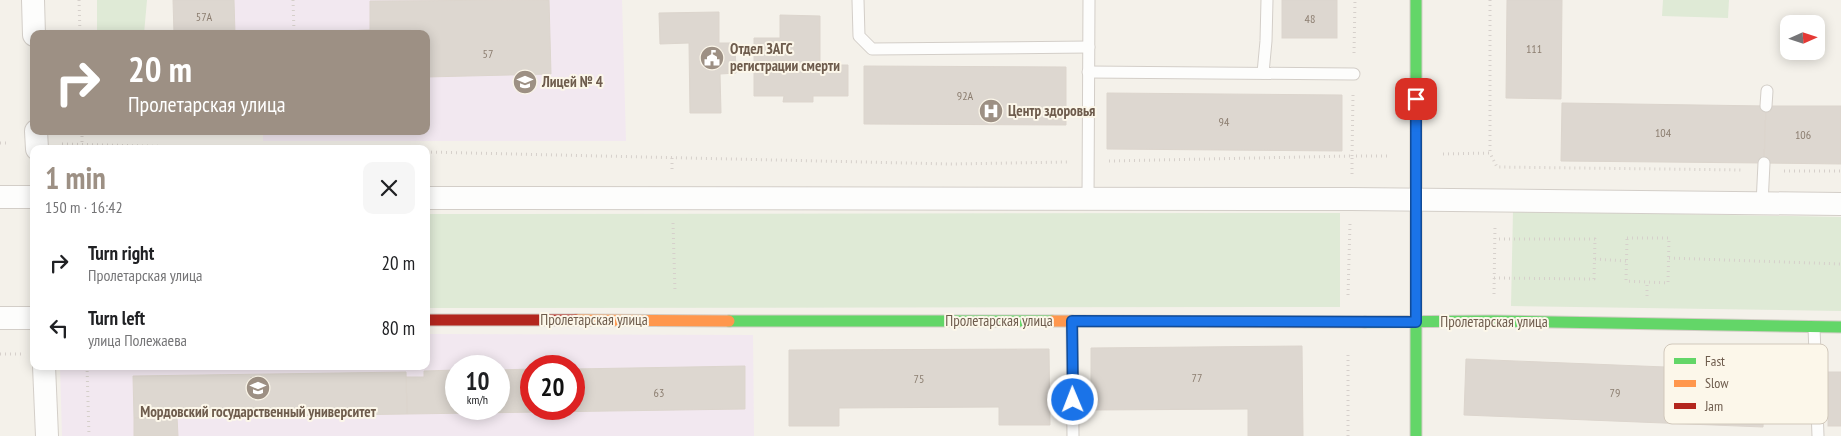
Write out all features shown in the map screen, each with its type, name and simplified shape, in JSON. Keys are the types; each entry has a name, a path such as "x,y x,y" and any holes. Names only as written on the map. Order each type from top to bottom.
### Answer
{"street":[{"path":"33,0 34,30"},
{"path":"1416,0 1416,436"},
{"path":"0,197 30,197"},
{"path":"430,198 1351,199 1841,204"},
{"path":"0,318 30,318"},
{"name":"Пролетарская улица","path":"430,320 1493,321 1841,327"},
{"path":"44,370 47,436"}],"lane":[{"path":"858,0 859,36 872,49 1089,47"},
{"path":"1088,0 1088,199"},
{"path":"1263,73 1267,0"},
{"path":"1088,72 1354,74"},
{"path":"1766,106 1767,91"},
{"path":"1762,204 1763,167"},
{"path":"1072,321 1073,436"},
{"path":"1814,327 1815,344"}],"path":[{"path":"79,0 80,30"},
{"path":"293,0 294,30"},
{"path":"1347,321 1355,0"},
{"path":"1490,0 1490,153 1497,167 1493,321"},
{"path":"0,143 37,141 67,145"},
{"path":"430,152 951,164 1490,153"},
{"path":"672,158 676,320"},
{"path":"1497,167 1763,167 1841,171"},
{"path":"1648,232 1648,238"},
{"path":"1494,278 1594,280 1595,259 1595,240 1495,238"},
{"path":"1627,238 1669,238 1669,258 1668,283 1626,282 1627,238"},
{"path":"1669,258 1841,264"},
{"path":"1595,259 1626,261"},
{"path":"1647,282 1647,290"},
{"path":"1348,350 1348,436"},
{"path":"0,354 25,354"},
{"path":"87,370 89,436"}],"shaded area":[{"name":"Лицей № 4","path":"234,0 622,0 626,141 263,141 263,135 430,135 430,30 235,30"},
{"name":"Мордовский государственный университет","path":"430,334 753,335 754,436 62,436 60,370 430,370"}],"green space":[{"path":"97,0 147,0 144,30 97,30"},
{"path":"1663,0 1729,0 1728,18 1662,16"},
{"path":"1513,211 1841,217 1841,311 1511,306"},
{"path":"1340,213 1340,307 430,308 430,214"}],"building":[{"path":"173,0 234,0 235,30 174,30"},
{"path":"549,0 551,74 430,77 430,30 370,30 370,1"},
{"path":"1282,0 1337,0 1337,38 1282,38"},
{"path":"1507,0 1562,0 1561,99 1506,98"},
{"name":"Отдел ЗАГС регистрации смерти","path":"719,12 719,43 735,43 736,73 720,74 721,113 690,113 689,43 660,44 659,13"},
{"path":"780,15 820,16 820,65 848,65 848,96 813,96 813,102 783,102 784,96 754,96 754,38 780,38"},
{"path":"864,66 1066,67 1066,125 864,124"},
{"path":"1107,93 1342,95 1342,151 1107,149"},
{"path":"1562,103 1766,106 1764,163 1561,161"},
{"path":"1766,106 1841,106 1841,164 1764,163"},
{"path":"1302,346 1303,436 1248,436 1248,409 1091,410 1091,348"},
{"path":"1049,349 1050,425 999,425 999,407 839,408 839,426 789,426 789,350"},
{"path":"1466,359 1664,367 1664,423 1464,415"},
{"path":"745,366 745,409 585,411 585,369"},
{"path":"520,369 520,412 510,412 510,370"},
{"path":"445,370 445,413 407,414 406,377 424,377 424,371"},
{"path":"406,372 407,414 134,418 133,376"},
{"path":"1828,372 1841,372 1841,426 1828,426"},
{"path":"177,417 178,436 134,436 134,418"},
{"path":"1688,424 1763,424 1763,427"}],"traffic: fast":[{"path":"1416,0 1416,436"},
{"path":"729,321 1052,321"},
{"path":"1365,322 1493,321 1841,327"}],"traffic: slow":[{"path":"576,320 729,321"},
{"path":"1052,321 1365,322"}],"traffic: jam":[{"path":"430,320 576,320"}],"place":[{"name":"Отдел ЗАГС регистрации смерти","path":"712,58"},
{"name":"Лицей № 4","path":"525,82"},
{"name":"Центр здоровья","path":"991,111"},
{"name":"Мордовский государственный университет","path":"258,388"}],"route":[{"path":"1073,400 1072,321 1416,322 1416,99"}]}
